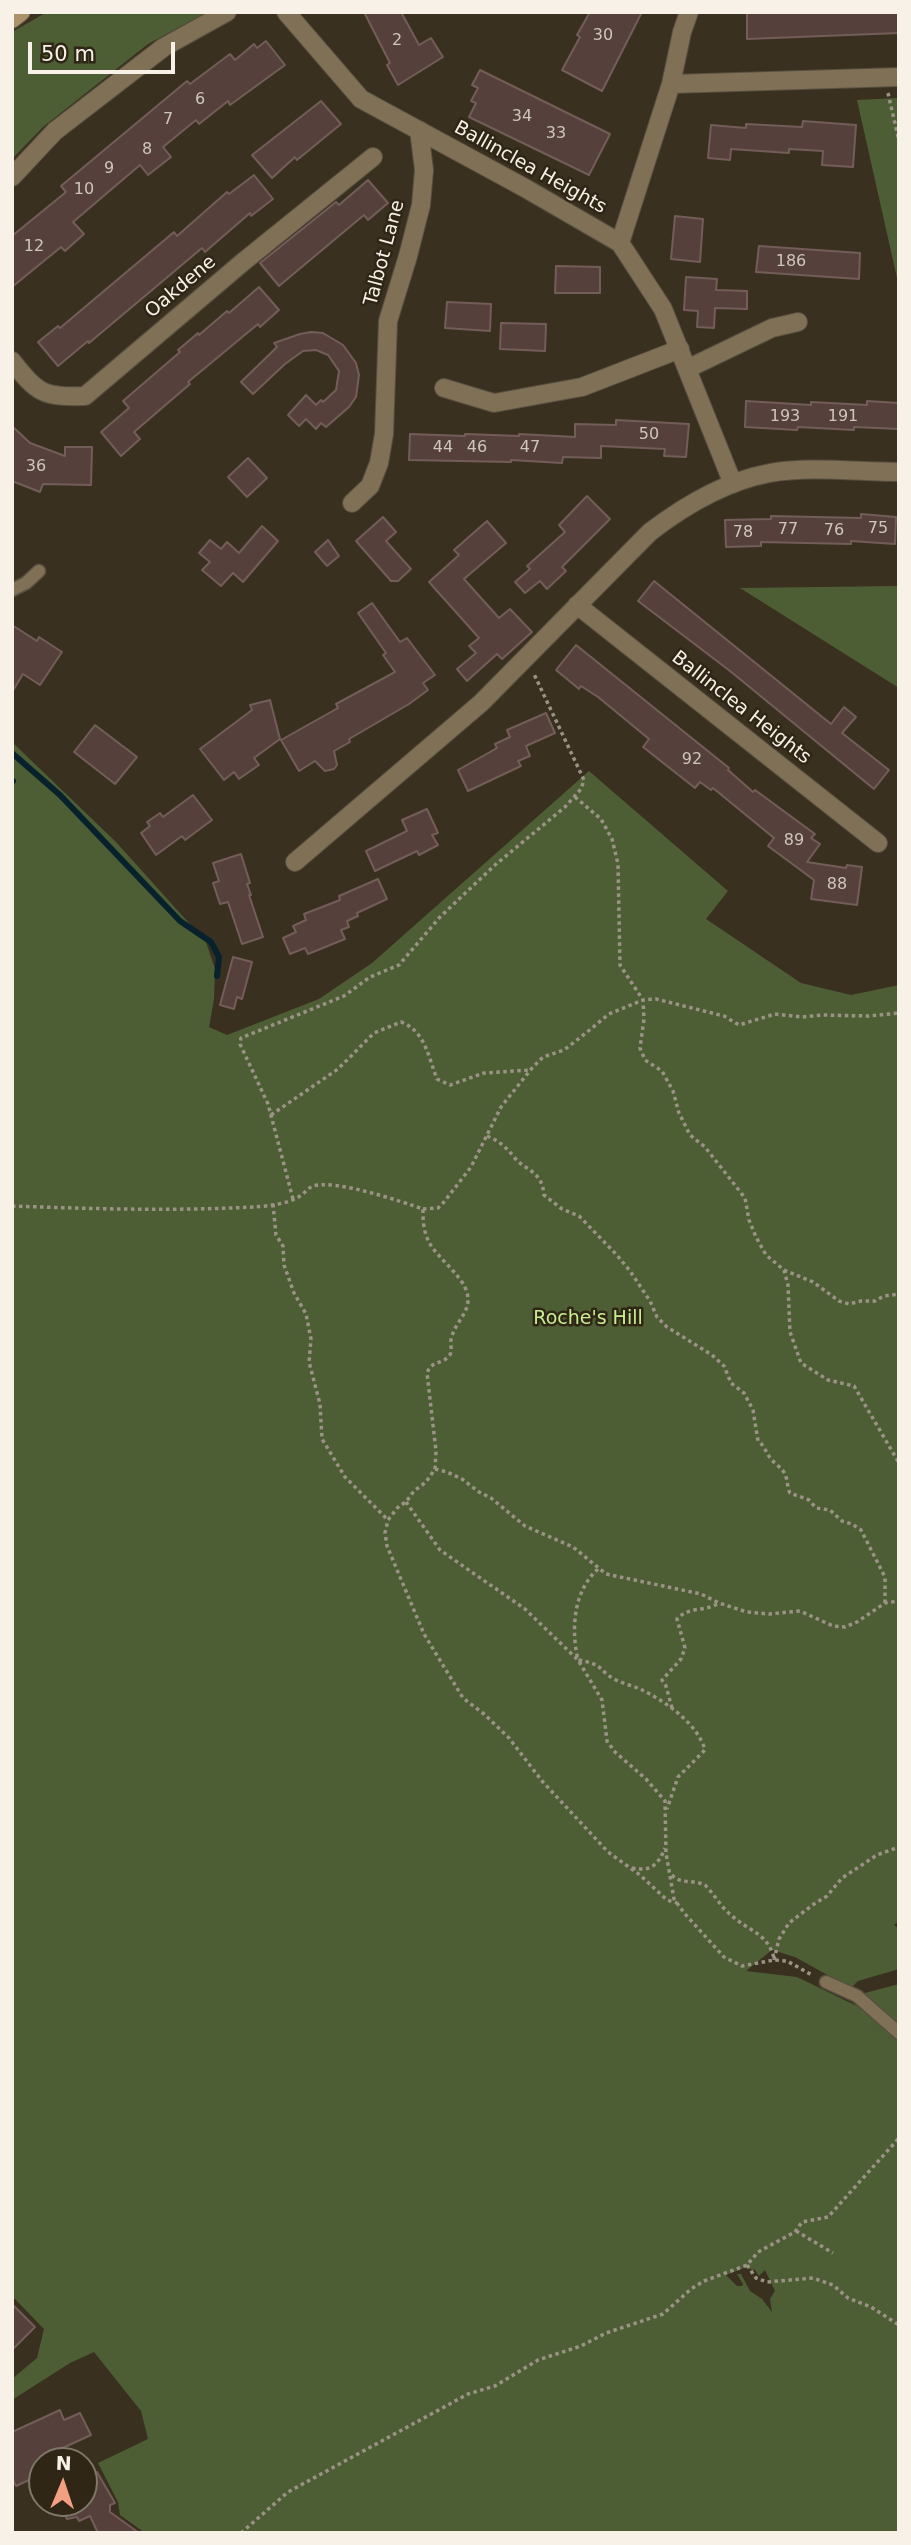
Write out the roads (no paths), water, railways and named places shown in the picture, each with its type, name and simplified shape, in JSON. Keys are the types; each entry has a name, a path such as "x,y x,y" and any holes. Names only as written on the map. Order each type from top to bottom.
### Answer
{"street":[{"path":"12,19 21,12"},
{"path":"12,177 55,131 164,47 227,12"},
{"path":"286,12 361,99 419,130"},
{"name":"Ballinclea Heights","path":"620,243 671,84 689,12"},
{"path":"671,84 892,77"},
{"name":"Ballinclea Heights","path":"419,130 620,243 663,309 689,368 733,484"},
{"name":"Talbot Lane","path":"352,503 370,485 379,463 384,434 388,321 421,205 424,170 419,130"},
{"name":"Oakdene","path":"12,360 31,386 54,397 85,396 243,262 373,157"},
{"path":"689,368 772,328 798,322"},
{"path":"444,388 494,403 582,387 680,349"},
{"path":"295,862 481,703 650,532 694,502 733,484 772,472 899,472"},
{"name":"Ballinclea Heights","path":"577,605 878,843"}],"lane":[{"path":"12,590 26,583 39,570"},
{"path":"827,1982 857,1996 899,2033"}],"waterway":[{"path":"12,753 60,795 180,921 211,942 219,957 217,976"}],"park label":[{"name":"Roche's Hill","path":"588,1319"}]}
